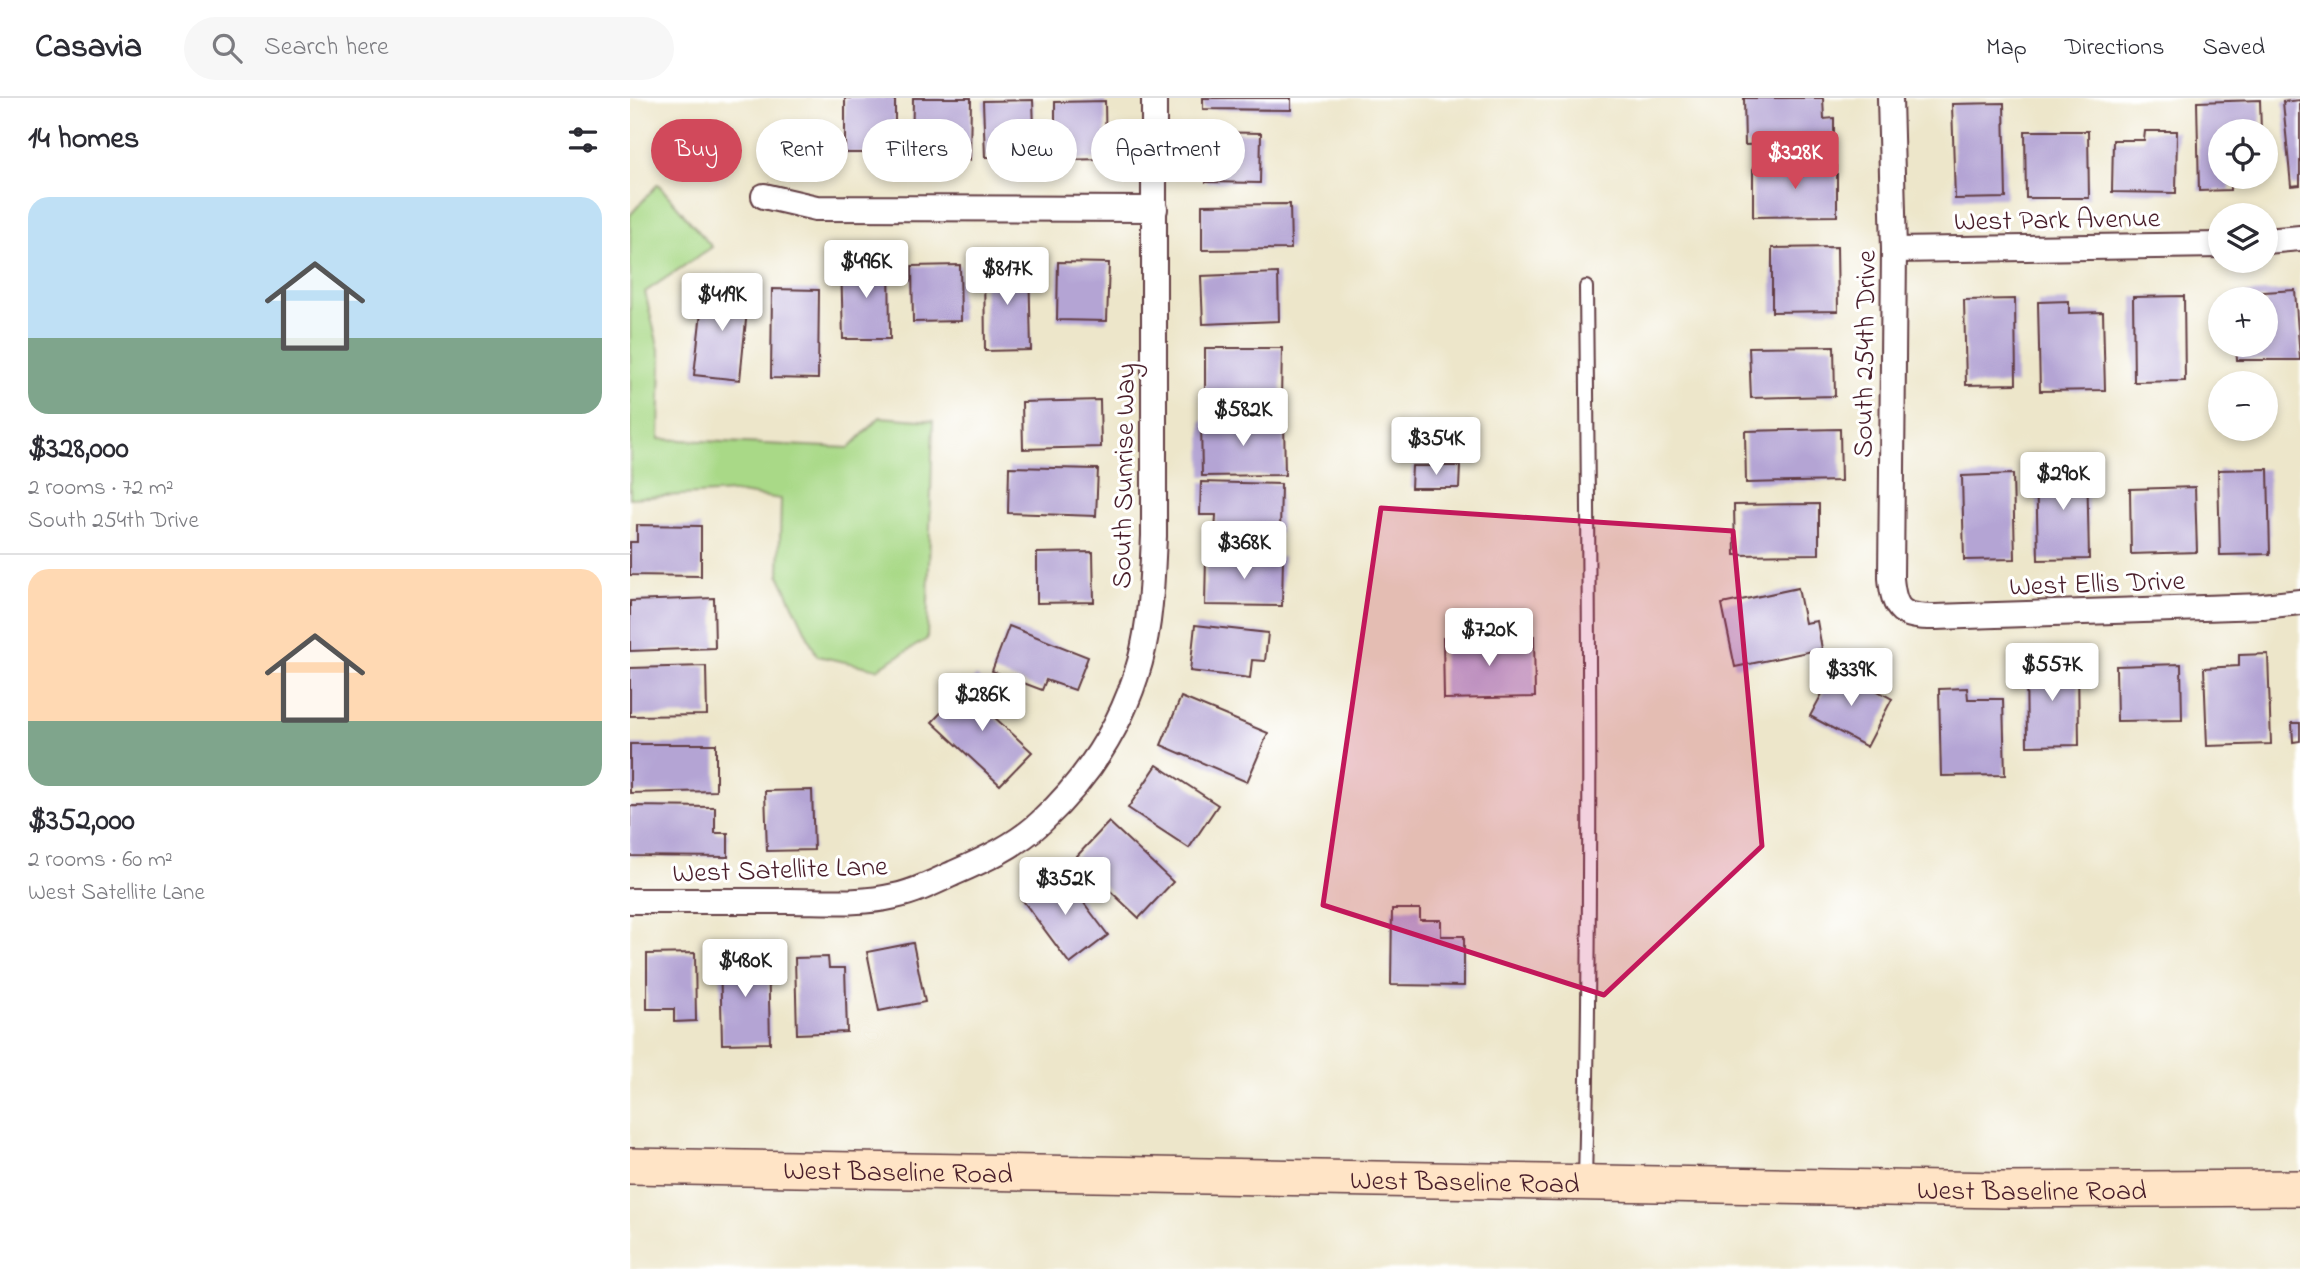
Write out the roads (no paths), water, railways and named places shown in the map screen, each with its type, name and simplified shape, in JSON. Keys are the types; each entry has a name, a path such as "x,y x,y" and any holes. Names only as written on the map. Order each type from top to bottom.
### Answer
{"main road":[{"name":"West Baseline Road","path":"630,1166 2003,1190 2300,1188"}],"street":[{"name":"South Sunrise Way","path":"1040,824 1095,762 1117,724 1134,680 1147,625 1154,536 1154,98"},
{"name":"South 254th Drive","path":"1890,98 1894,250 1891,578 1893,597 1898,609"},
{"path":"764,196 816,208 1155,209"},
{"path":"2278,240 2300,238"},
{"name":"West Park Avenue","path":"1894,250 2208,245"},
{"name":"West Ellis Drive","path":"1898,609 1909,615 1935,617 2263,607 2300,602"},
{"name":"West Satellite Lane","path":"630,901 850,901 895,896 931,884 983,861 1040,824"}],"lane":[{"path":"1585,1182 1590,942 1586,288"}]}
